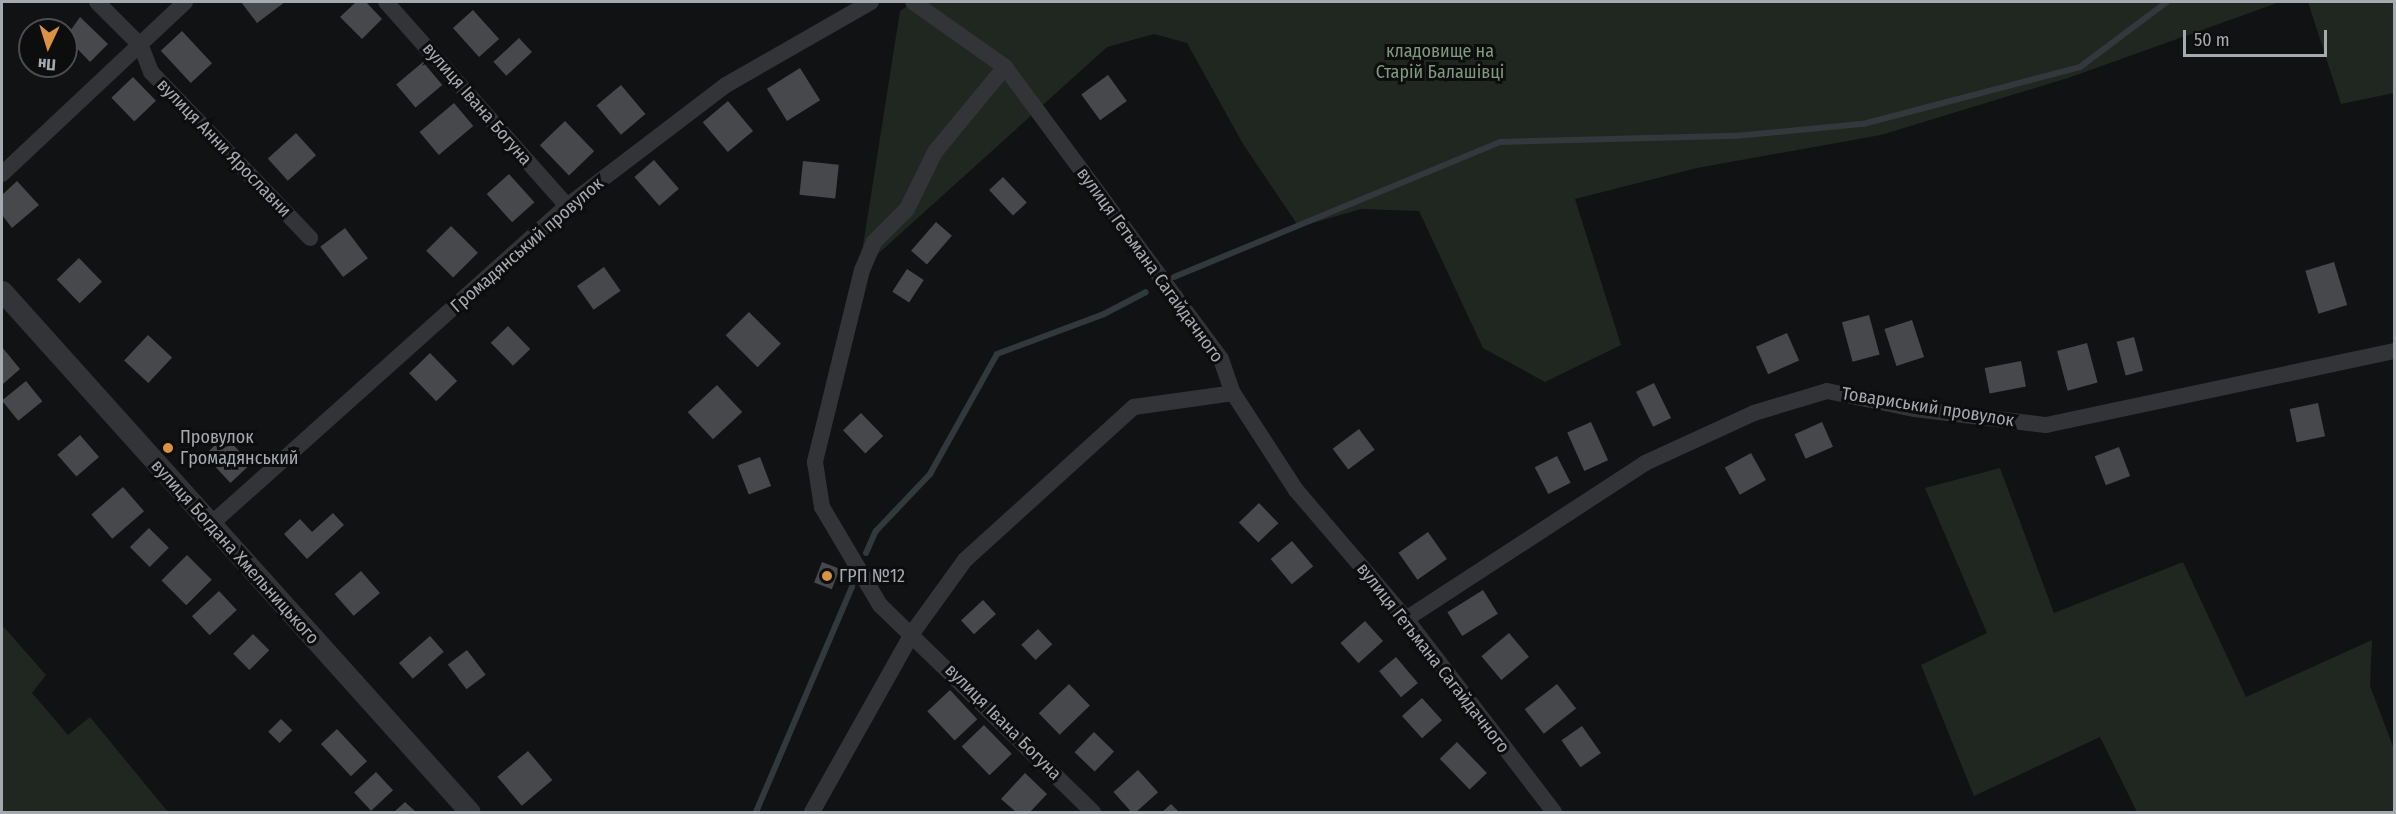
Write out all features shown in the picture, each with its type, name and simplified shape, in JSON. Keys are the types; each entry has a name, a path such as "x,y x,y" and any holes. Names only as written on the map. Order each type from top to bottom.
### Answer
{"street":[{"name":"вулиця Анни Ярославни","path":"97,2 141,46 151,72 310,238"},
{"path":"2,174 141,46 185,2"},
{"name":"вулиця Івана Богуна","path":"386,2 567,206"},
{"name":"Громадянський провулок","path":"210,525 567,206 726,85 872,2"},
{"name":"вулиця Гетьмана Сагайдачного","path":"913,2 1005,67 1221,358 1233,393 1296,490 1407,620 1554,813"},
{"path":"913,632 880,605 822,507 815,462 826,404 874,242 907,209 935,152 1005,67"},
{"name":"вулиця Богдана Хмельницького","path":"2,291 470,813"},
{"name":"Товариський провулок","path":"1407,620 1645,463 1754,412 1827,391 2046,425 2394,351"},
{"path":"812,813 913,632 965,560 1134,407 1233,393"},
{"name":"вулиця Івана Богуна","path":"913,632 1093,813"}],"green space":[{"name":"кладовище на Старій Балашівці","path":"913,2 2280,2 2071,77 1881,135 1697,168 1575,199 1621,345 1545,382 1483,348 1419,211 1361,209 1299,227 1243,144 1187,43 1154,34 1107,47 859,271 900,11"},
{"path":"2308,2 2394,2 2394,93 2341,104"},
{"path":"2000,468 2054,613 2183,562 2246,697 2372,640 2370,686 2394,749 2394,812 2137,812 2100,737 1974,796 1921,665 1987,633 1925,488"},
{"path":"2,625 46,675 32,693 68,735 90,717 168,812 2,812"}],"building":[{"path":"241,2 285,2 257,23"},
{"path":"356,2 366,2 382,19 362,39 340,17"},
{"path":"473,10 499,39 479,57 453,28"},
{"path":"80,17 108,44 90,62 78,50 78,20"},
{"path":"182,31 212,63 191,83 161,51"},
{"path":"519,38 532,52 506,76 493,62"},
{"path":"423,62 442,85 415,107 396,84"},
{"path":"800,68 820,100 787,121 767,89"},
{"path":"1108,75 1127,101 1100,120 1081,94"},
{"path":"133,77 156,101 134,122 111,98"},
{"path":"621,85 645,114 621,135 596,106"},
{"path":"728,101 753,131 728,152 703,122"},
{"path":"454,103 473,126 439,155 420,132"},
{"path":"565,121 594,151 569,176 540,145"},
{"path":"296,133 316,155 288,181 268,158"},
{"path":"654,160 679,189 659,206 634,177"},
{"path":"803,161 839,165 835,199 799,195"},
{"path":"509,174 534,202 512,222 487,194"},
{"path":"1003,177 1027,203 1013,216 989,190"},
{"path":"17,181 39,205 12,228 2,215 2,195"},
{"path":"936,222 952,236 927,264 911,251"},
{"path":"451,226 478,253 453,278 426,251"},
{"path":"345,228 368,258 343,277 320,247"},
{"path":"79,258 102,282 80,303 57,280"},
{"path":"2334,262 2347,305 2318,314 2305,271"},
{"path":"604,267 621,291 594,310 577,286"},
{"path":"907,269 924,280 909,303 892,292"},
{"path":"749,312 781,344 757,367 726,335"},
{"path":"1869,315 1880,355 1853,362 1842,322"},
{"path":"1912,320 1924,357 1896,366 1884,329"},
{"path":"508,326 530,349 513,366 491,343"},
{"path":"1787,333 1799,360 1768,374 1756,347"},
{"path":"148,335 172,358 148,383 124,361"},
{"path":"2134,337 2143,371 2126,375 2117,342"},
{"path":"2087,343 2098,383 2068,391 2057,351"},
{"path":"2,347 20,369 3,384 2,382"},
{"path":"430,353 457,381 436,401 409,373"},
{"path":"2021,361 2026,387 1990,394 1985,368"},
{"path":"26,381 42,401 18,421 2,400"},
{"path":"1654,383 1671,418 1653,427 1636,392"},
{"path":"717,385 742,412 713,439 688,412"},
{"path":"2318,403 2325,436 2297,442 2290,409"},
{"path":"861,413 883,436 865,453 843,430"},
{"path":"1591,422 1608,460 1584,471 1567,433"},
{"path":"1822,422 1833,447 1806,459 1795,434"},
{"path":"1359,429 1375,450 1348,470 1333,449"},
{"path":"80,435 99,457 76,477 57,455"},
{"path":"225,436 251,464 230,483 205,455"},
{"path":"2119,447 2130,476 2106,485 2095,456"},
{"path":"1751,453 1766,480 1740,495 1725,468"},
{"path":"1557,456 1571,483 1548,494 1535,467"},
{"path":"760,457 771,486 749,495 738,466"},
{"path":"123,487 144,511 112,539 91,515"},
{"path":"1259,503 1278,523 1258,543 1239,522"},
{"path":"333,513 344,525 307,559 284,534 300,519 312,532"},
{"path":"149,528 169,548 150,567 130,547"},
{"path":"1428,532 1447,559 1417,580 1399,553"},
{"path":"1292,541 1313,566 1292,584 1271,559"},
{"path":"187,555 212,580 186,605 162,580"},
{"name":"ГРП №12","path":"822,562 840,569 832,589 814,583"},
{"path":"361,571 380,593 354,616 335,594"},
{"path":"1483,590 1498,614 1462,636 1447,612"},
{"path":"219,591 237,610 210,635 192,616"},
{"path":"983,600 996,614 974,634 961,620"},
{"path":"1365,621 1383,641 1359,663 1340,643"},
{"path":"1038,629 1052,644 1036,660 1021,645"},
{"path":"1509,633 1529,657 1501,680 1481,656"},
{"path":"253,634 269,650 249,670 233,654"},
{"path":"430,636 444,652 413,679 399,663"},
{"path":"467,650 486,675 466,689 448,664"},
{"path":"1396,657 1418,683 1401,697 1379,671"},
{"path":"1069,684 1090,706 1060,735 1039,713"},
{"path":"1557,684 1576,708 1544,734 1525,709"},
{"path":"950,690 977,719 955,740 927,711"},
{"path":"1422,698 1442,720 1422,738 1402,716"},
{"path":"281,719 292,730 280,743 268,732"},
{"path":"984,725 1012,754 989,775 962,747"},
{"path":"1582,726 1601,753 1580,767 1562,740"},
{"path":"337,729 367,761 351,776 321,744"},
{"path":"1094,732 1114,751 1095,772 1075,752"},
{"path":"1457,742 1487,773 1470,790 1440,759"},
{"path":"528,751 552,780 522,806 497,777"},
{"path":"1138,770 1158,792 1136,812 1131,812 1113,792"},
{"path":"376,772 393,790 371,811 354,792"},
{"path":"1025,773 1047,794 1030,812 1016,812 1001,799"},
{"path":"405,802 416,812 394,812"},
{"path":"1171,804 1179,812 1162,812"}],"waterway":[{"path":"1174,277 1500,142 1735,136 1863,124 2080,67 2167,2"},
{"path":"866,553 876,531 930,474 997,354 1104,314 1146,292"},
{"path":"756,812 852,587"}],"place":[{"name":"Провулок Громадянський","path":"168,448"},
{"name":"ГРП №12","path":"827,576"}]}
